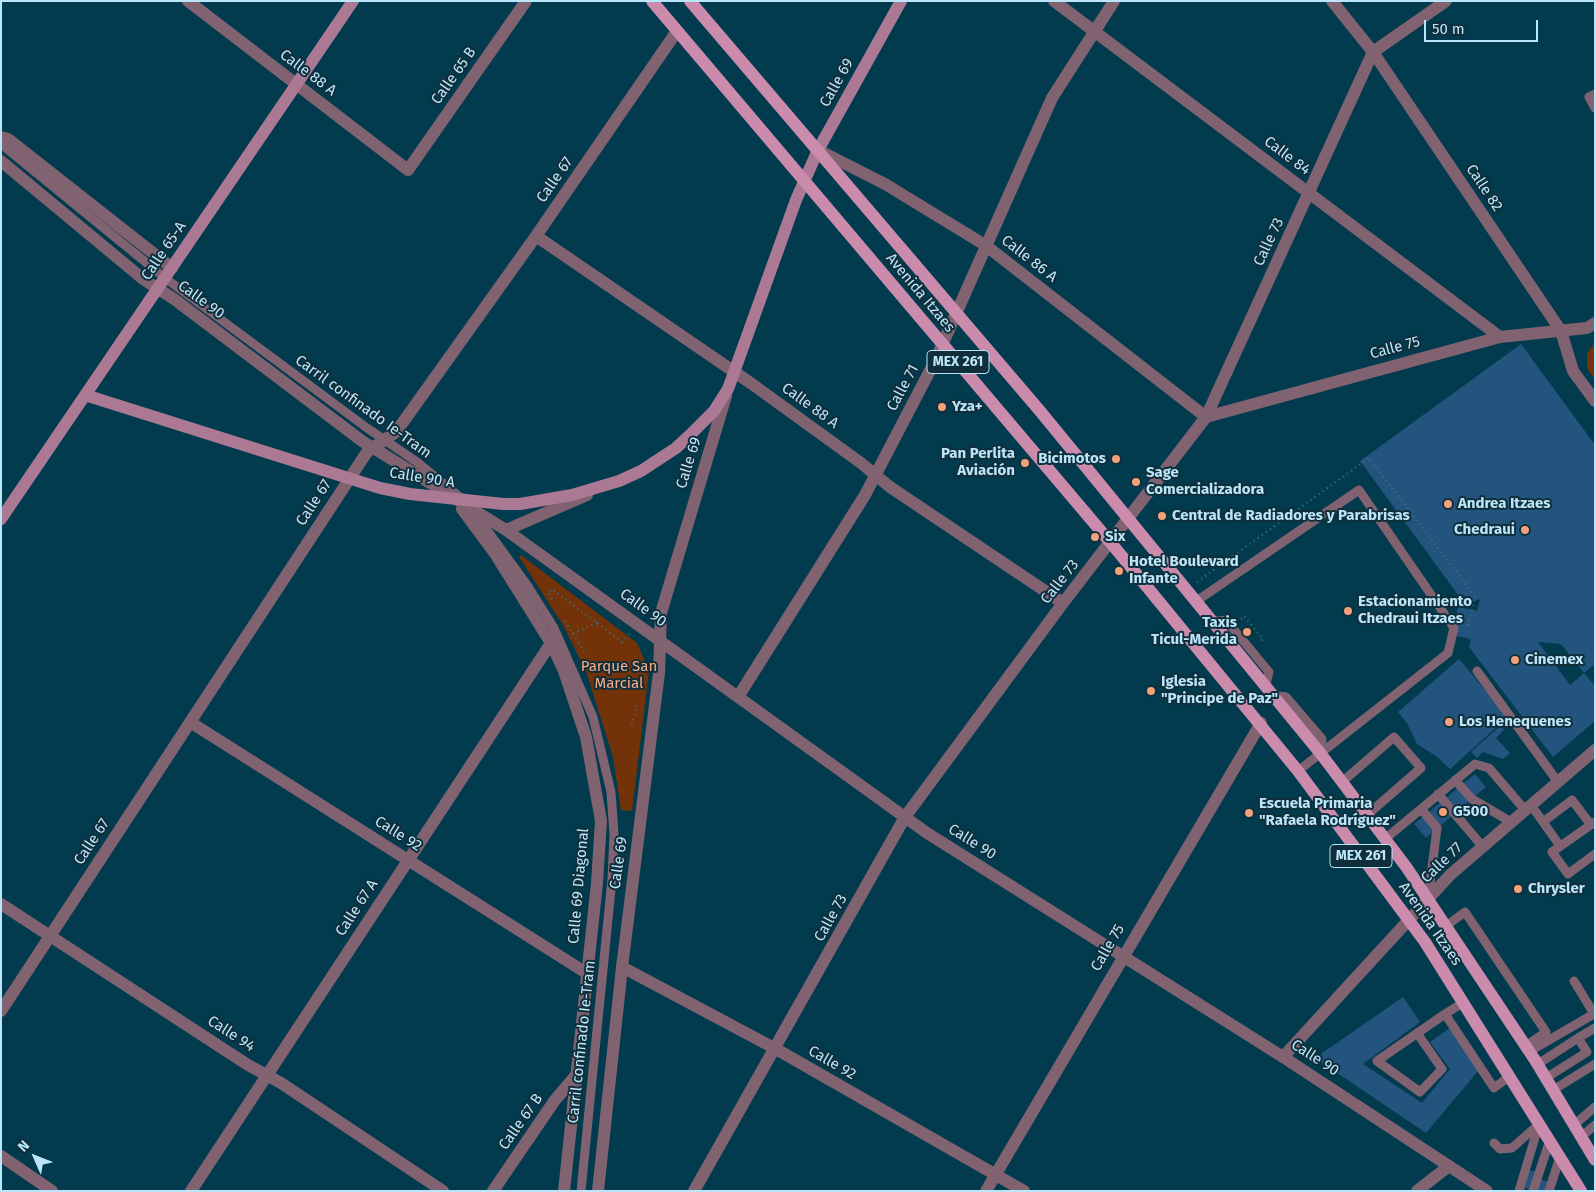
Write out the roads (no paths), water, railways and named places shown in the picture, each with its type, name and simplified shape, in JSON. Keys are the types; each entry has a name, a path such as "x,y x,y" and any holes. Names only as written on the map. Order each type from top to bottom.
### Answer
{"main road":[{"name":"Calle 65-A","path":"1,519 353,1"},
{"name":"Avenida Itzaes","path":"652,1 1261,723 1409,920 1464,1002 1581,1191"},
{"name":"Calle 69","path":"728,389 804,181 818,150 901,1"},
{"name":"Avenida Itzaes","path":"693,3 1040,411 1342,782 1428,899 1528,1048 1581,1137 1593,1152"},
{"name":"Calle 90 A","path":"86,395 380,488 463,504 520,504 572,495 619,481 641,470 676,448 702,423 728,389"}],"street":[{"name":"Calle 88 A","path":"188,1 408,170"},
{"name":"Calle 65 B","path":"408,170 526,1"},
{"name":"Calle 84","path":"1054,1 1500,337"},
{"name":"Calle 71","path":"738,697 875,475 943,344 985,245 1052,98 1114,1"},
{"name":"Calle 82","path":"1332,1 1373,52 1561,331 1573,371 1595,401"},
{"path":"1373,52 1446,1"},
{"name":"Calle 67","path":"1,1011 350,478 368,447 396,432 536,236 677,31"},
{"name":"Calle 73","path":"694,1191 776,1049 905,817 1063,603 1206,417 1373,52"},
{"name":"Calle 90","path":"1,137 8,139 168,273"},
{"name":"Calle 86 A","path":"818,150 885,184 985,245 1206,417"},
{"name":"Calle 90","path":"1,162 143,279 368,447 506,530 927,833 1283,1057 1487,1191"},
{"name":"Calle 88 A","path":"536,236 734,372 890,487 1063,603"},
{"name":"Calle 75","path":"1206,417 1500,337 1587,328 1595,323"},
{"name":"Calle 69","path":"598,1191 622,967 662,642 661,613 728,389"},
{"path":"506,530 619,481"},
{"name":"Calle 69 Diagonal","path":"463,504 551,643 564,671 586,737 599,801 600,850 578,1074 564,1191"},
{"name":"Calle 67 A","path":"191,1191 551,643"},
{"name":"Calle 92","path":"190,722 588,974"},
{"name":"Calle 75","path":"986,1191 1122,956 1261,723"},
{"name":"Calle 77","path":"1283,1057 1428,899 1483,847 1595,750"},
{"name":"Calle 94","path":"1,904 443,1191"},
{"name":"Calle 92","path":"622,967 776,1049 1024,1191"},
{"name":"Calle 67 B","path":"493,1191 555,1100 578,1074"},
{"path":"1,1156 52,1191"},
{"path":"1417,1191 1449,1166"}],"lane":[{"path":"1595,94 1589,97 1595,108"},
{"name":"Carril confinado Ie-Tram","path":"1,144 384,440 439,478 507,555 554,628 593,718 610,785 614,834 613,869 581,1191"},
{"path":"1196,602 1359,490 1454,628 1448,653 1298,771"},
{"path":"1477,671 1558,782"},
{"path":"1342,782 1394,737 1421,768 1367,815"},
{"path":"1385,839 1475,764 1489,768 1543,822 1560,846"},
{"path":"1455,780 1472,799 1512,822"},
{"path":"1438,794 1483,847"},
{"path":"1543,822 1572,800 1593,824 1552,852 1568,874 1595,854"},
{"path":"1421,809 1437,828 1428,899"},
{"path":"1446,926 1465,912 1546,1032 1528,1048"},
{"path":"1528,1048 1594,1014 1574,982"},
{"path":"1417,1033 1442,1068 1420,1092 1377,1061 1417,1033 1445,1014 1464,1002"},
{"path":"1445,1014 1494,1088 1510,1076"},
{"path":"1538,1064 1595,1028"},
{"path":"1546,1078 1587,1052 1578,1038"},
{"path":"1553,1090 1595,1064"},
{"path":"1574,1125 1595,1107"},
{"path":"1494,1143 1500,1149 1512,1148 1540,1124"},
{"path":"1519,1191 1540,1124"},
{"path":"1581,1137 1595,1125"},
{"path":"1533,1191 1550,1140"},
{"path":"1549,1191 1560,1157"}],"place":[{"name":"Yza+","path":"942,407"},
{"name":"Bicimotos","path":"1116,459"},
{"name":"Pan Perlita Aviación","path":"1025,463"},
{"name":"Sage Comercializadora","path":"1136,482"},
{"name":"Andrea Itzaes","path":"1448,504"},
{"name":"Central de Radiadores y Parabrisas","path":"1162,516"},
{"name":"Chedraui","path":"1525,530"},
{"name":"Six","path":"1095,537"},
{"name":"Hotel Boulevard Infante","path":"1119,571"},
{"name":"Estacionamiento Chedraui Itzaes","path":"1348,611"},
{"name":"Taxis Ticul-Merida","path":"1247,632"},
{"name":"Cinemex","path":"1515,660"},
{"name":"Iglesia \"Principe de Paz\"","path":"1151,691"},
{"name":"Los Henequenes","path":"1449,722"},
{"name":"G500","path":"1443,812"},
{"name":"Escuela Primaria \"Rafaela Rodríguez\"","path":"1249,813"},
{"name":"Chrysler","path":"1518,889"}],"park label":[{"name":"Parque San Marcial","path":"619,676"}]}
